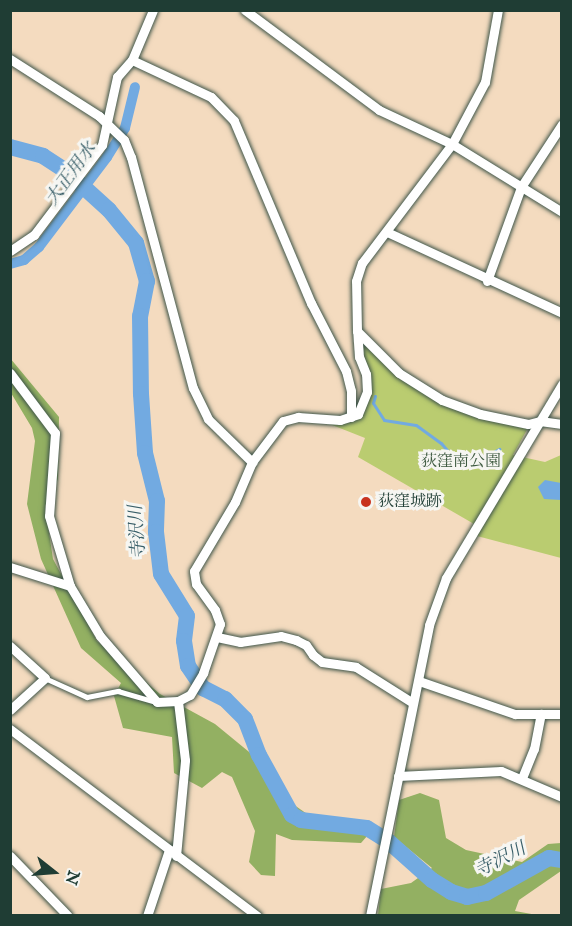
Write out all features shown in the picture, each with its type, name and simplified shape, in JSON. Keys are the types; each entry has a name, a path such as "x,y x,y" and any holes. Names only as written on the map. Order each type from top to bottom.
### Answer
{"street":[{"path":"10,251 34,234 102,145 110,127 117,77 132,60 153,10"},
{"path":"245,10 379,110 452,144 561,212"},
{"path":"10,373 55,433 49,516 70,586 100,636 158,702 178,701 190,695 203,673 220,624 215,610 196,584 194,571 235,502 252,462 283,421 298,417 340,420 358,414 367,392 366,374 359,357 356,281 363,263 452,144 485,82 498,10"},
{"path":"10,59 99,116 124,140 131,157 193,388 208,419 252,462"},
{"path":"132,60 211,97 234,121 311,303 346,371 351,391 351,417"},
{"path":"488,280 521,187 561,124"},
{"path":"387,232 561,313"},
{"path":"357,331 399,373 442,400 480,414 528,424 540,420 561,424"},
{"path":"370,915 429,625 446,578 561,384"},
{"path":"10,567 70,586"},
{"path":"217,637 240,642 281,636 296,640 306,645 313,656 321,662 356,667 413,703"},
{"path":"10,646 45,678 10,710"},
{"path":"419,681 515,714 561,714"},
{"path":"147,915 172,853 185,760 178,701"},
{"path":"522,778 534,749 541,714"},
{"path":"10,729 92,788 172,853 257,915"},
{"path":"398,776 501,771 522,778 561,798"},
{"path":"10,856 68,915"}],"lane":[{"path":"45,678 87,697 118,691 158,702"}],"green space":[{"name":"荻窪南公園","path":"364,342 443,404 529,426 513,455 545,462 561,455 561,558 477,536 481,528 358,457 365,438 322,421 360,417 371,389 362,356 362,343"},
{"path":"10,358 59,417 58,479 45,506 53,559 97,641 160,694 215,724 254,756 287,800 310,816 343,820 368,835 361,843 292,840 276,834 275,876 261,875 249,862 255,831 232,777 222,772 202,788 174,773 172,737 123,728 114,696 121,683 81,648 41,559 27,504 35,441 32,428 11,393"},
{"path":"420,793 439,800 446,838 466,850 522,862 548,844 561,843 561,871 519,900 515,911 537,915 378,915 381,889 411,883 432,868 394,837 399,800"}],"water":[{"path":"545,480 561,483 561,500 544,499 538,487"}],"waterway":[{"name":"大正用水","path":"10,264 24,260 39,247 107,157 125,128 135,87"},
{"name":"寺沢川","path":"10,147 43,156 66,171 109,210 136,243 147,281 140,316 141,394 145,453 157,501 156,532 161,574 187,616 184,641 188,666 203,688 225,699 245,719 259,755 292,815 301,820 367,828 388,841 432,880 451,892 467,897 486,893 549,858 562,860"},
{"path":"375,396 373,403 384,420 416,425 441,443 452,456 466,462 481,459 499,449"}],"place":[{"name":"荻窪城跡","path":"366,502"}]}
